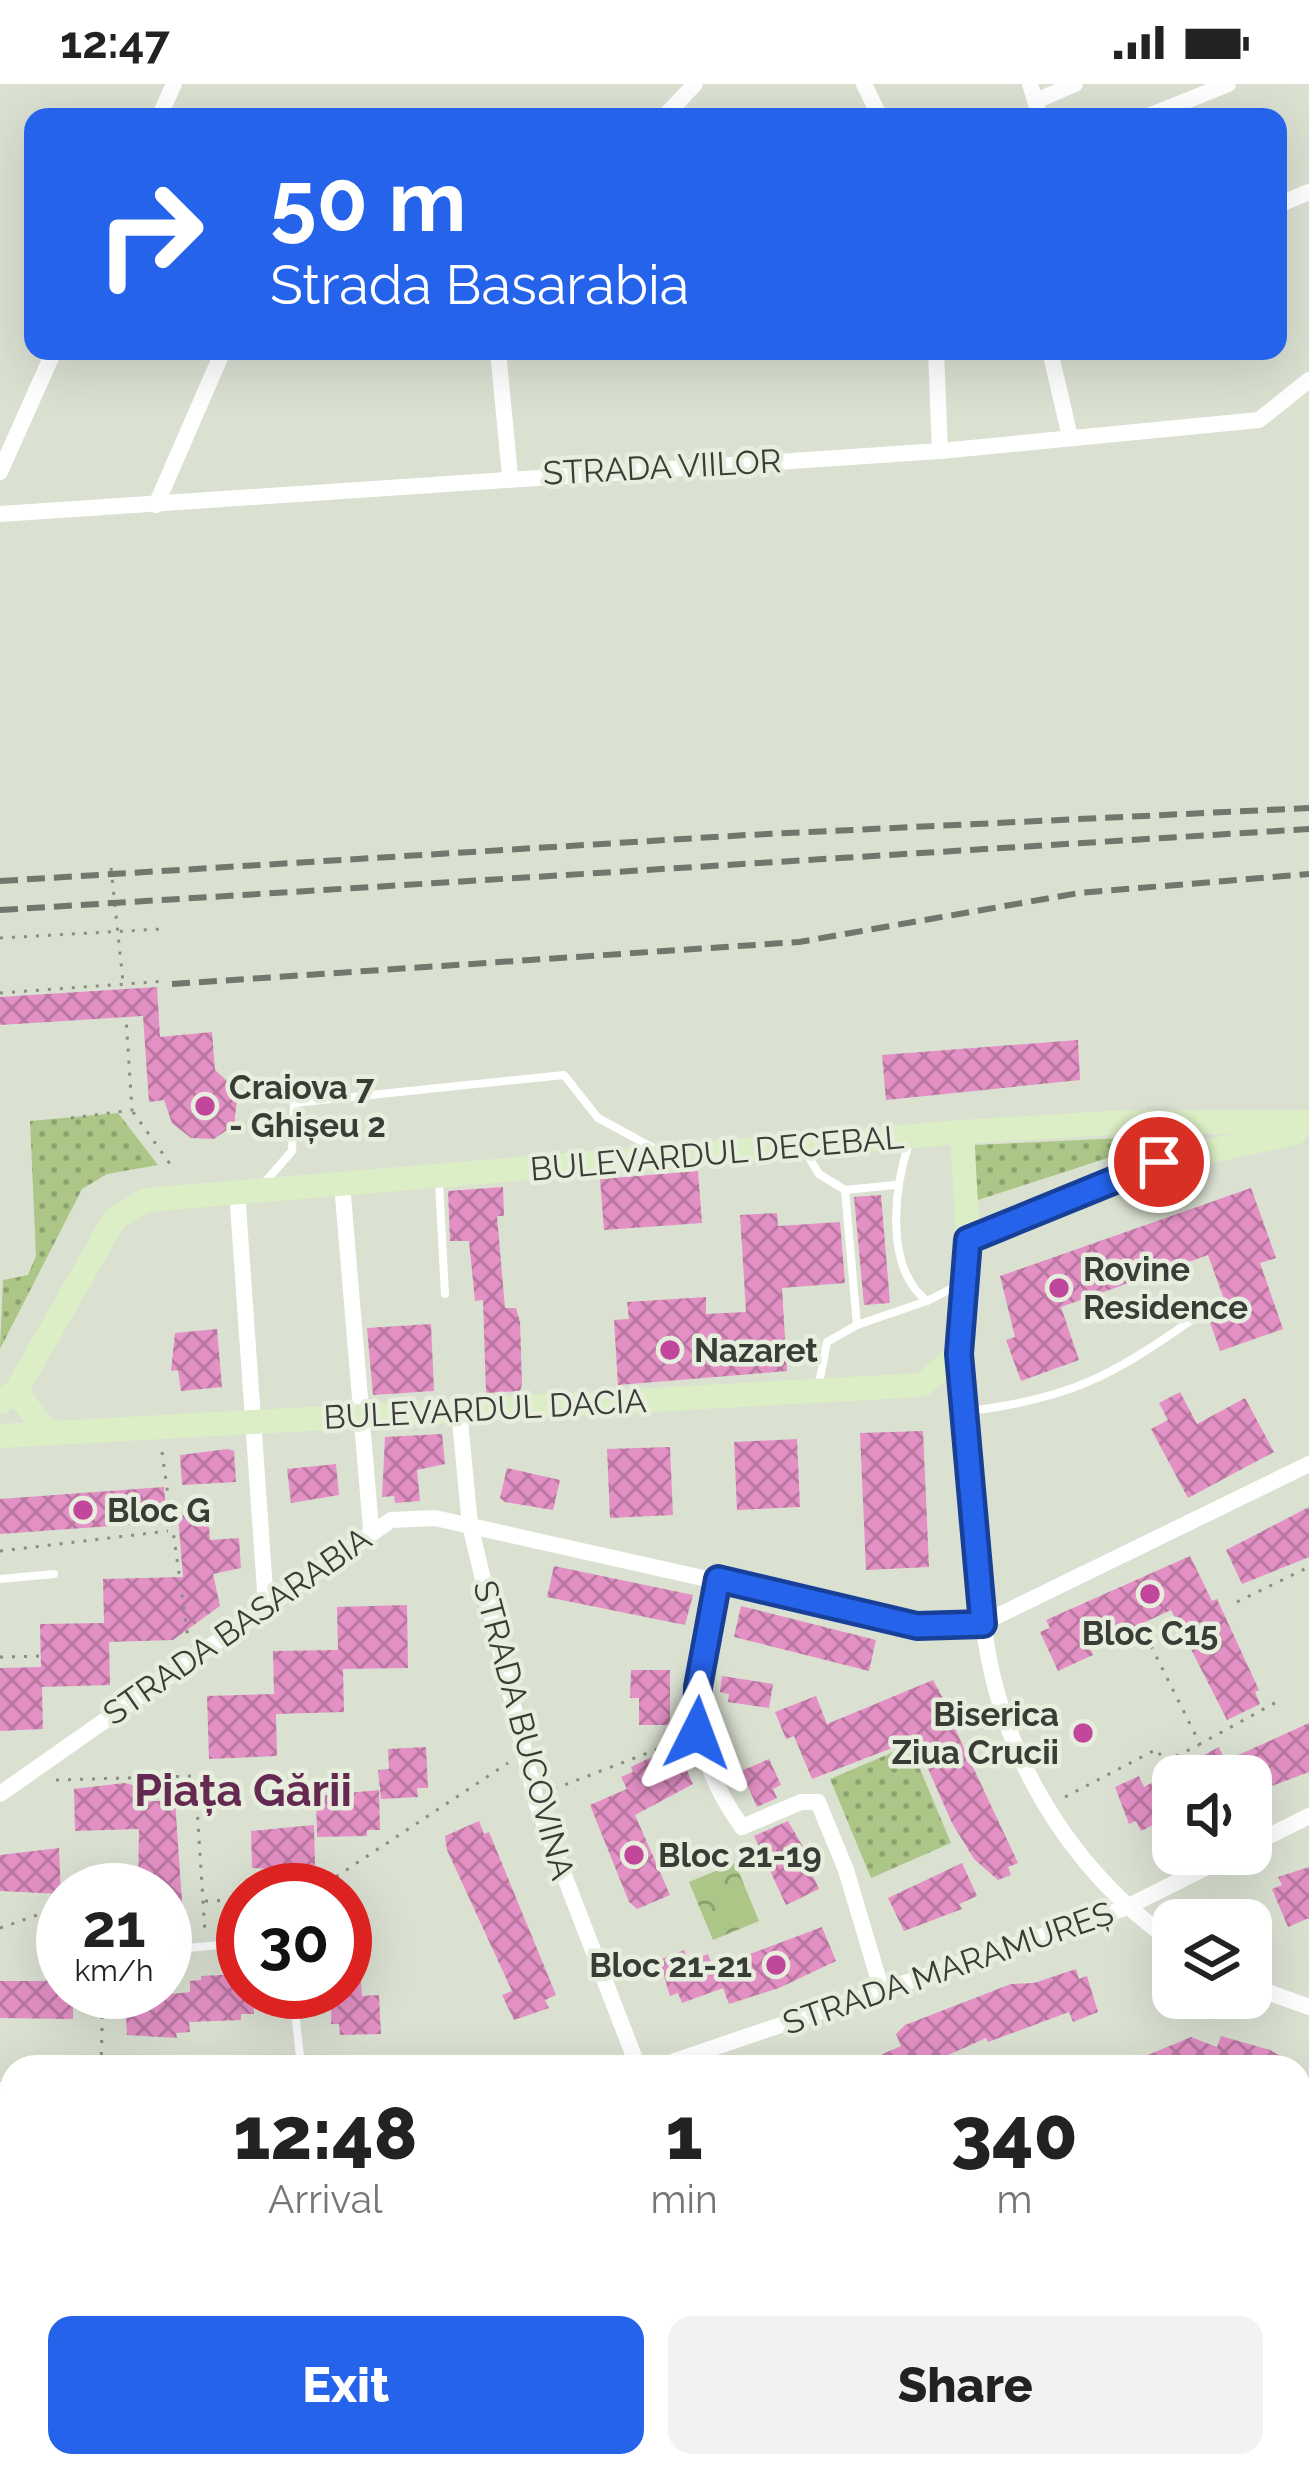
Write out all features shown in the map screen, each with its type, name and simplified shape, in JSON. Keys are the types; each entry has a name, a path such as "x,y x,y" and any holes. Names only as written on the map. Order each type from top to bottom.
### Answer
{"main road":[{"name":"BULEVARDUL DECEBAL","path":"8,1396 97,1245 128,1208 146,1200 962,1132 1126,1122 1309,1126"},
{"name":"BULEVARDUL DECEBAL","path":"968,1240 1159,1162 1309,1126"},
{"path":"959,1354 968,1240 962,1132"},
{"name":"BULEVARDUL DACIA","path":"0,1436 922,1385 959,1354"},
{"path":"8,1396 46,1432"}],"street":[{"path":"672,108 695,84"},
{"path":"1035,101 1075,84"},
{"path":"1168,108 1228,84"},
{"path":"0,472 50,360"},
{"path":"156,505 219,360"},
{"path":"499,360 510,476"},
{"path":"936,360 940,451"},
{"path":"1052,360 1070,437"},
{"name":"STRADA VIILOR","path":"0,514 510,476 940,451 1259,420 1309,380"},
{"path":"342,1184 371,1529"},
{"path":"248,1190 252,1422 266,1604"},
{"path":"959,1354 968,1411 983,1624 999,1701 1047,1807 1083,1863 1125,1908 1152,1927"},
{"name":"STRADA BUCOVINA","path":"459,1410 470,1525 535,1796 633,2055"},
{"name":"STRADA BASARABIA","path":"0,1794 371,1529 411,1518 470,1525 917,1626 983,1624 1309,1464"},
{"path":"718,1579 698,1687 697,1733 724,1802 742,1827 801,1802 818,1802 846,1870 882,1991"},
{"path":"1272,1834 1309,1816"},
{"name":"STRADA MARAMUREȘ","path":"693,2055 1125,1908 1191,1875"},
{"path":"1272,1994 1309,2007"}],"lane":[{"path":"248,1190 292,1151 294,1103 564,1075 598,1118 669,1157"},
{"path":"912,1136 896,1186 904,1271 928,1300"},
{"path":"802,1145 819,1174 845,1190 896,1186"},
{"path":"439,1176 445,1294"},
{"path":"845,1190 857,1325"},
{"path":"818,1390 827,1342 966,1281"},
{"path":"968,1411 1059,1396 1117,1370 1193,1319"},
{"path":"0,1579 54,1574"},
{"path":"192,1947 216,1945"},
{"path":"296,2019 300,2055"}],"path":[{"path":"111,868 123,984"},
{"path":"0,938 161,929"},
{"path":"0,993 167,981"},
{"path":"126,1017 132,1110 173,1168"},
{"path":"71,1118 132,1110"},
{"path":"158,1426 183,1630 199,1653"},
{"path":"0,1551 170,1530"},
{"path":"1237,1602 1309,1568"},
{"path":"1151,1646 1200,1744"},
{"path":"0,1657 44,1656"},
{"path":"1047,1807 1157,1749 1164,1762 1282,1699"},
{"path":"535,1796 697,1733"},
{"path":"357,1863 524,1752"},
{"path":"24,1778 195,1776 205,1946"},
{"path":"205,1901 216,1901"},
{"path":"0,1928 36,1915"},
{"path":"101,2055 102,2019"}],"green space":[{"path":"118,1113 158,1165 107,1174 82,1189 0,1349 3,1280 28,1275 36,1256 30,1121"},
{"path":"1123,1138 1120,1154 975,1201 974,1145"},
{"path":"910,1745 951,1843 871,1878 830,1779"},
{"path":"735,1863 759,1921 713,1940 689,1882"}],"building":[{"path":"157,987 160,1037 212,1032 215,1070 238,1091 234,1125 214,1139 191,1138 172,1123 164,1100 149,1102 143,1016 0,1025 0,997"},
{"path":"1078,1040 1080,1080 886,1100 882,1055"},
{"path":"698,1171 702,1223 604,1230 600,1179"},
{"path":"503,1187 504,1216 497,1216 505,1308 516,1308 520,1322 522,1384 520,1391 486,1393 483,1300 475,1301 469,1241 450,1241 448,1191"},
{"name":"Rovine Residence","path":"1251,1188 1276,1258 1260,1263 1283,1329 1220,1351 1205,1308 1225,1302 1208,1255 1061,1307 1079,1360 1021,1381 1006,1340 1015,1337 1000,1276"},
{"path":"881,1195 890,1303 864,1305 854,1197"},
{"path":"777,1213 778,1226 840,1222 845,1283 782,1288 787,1371 618,1385 614,1320 629,1319 627,1302 706,1297 706,1314 746,1312 740,1215"},
{"path":"431,1324 434,1391 373,1395 367,1328"},
{"path":"217,1329 222,1387 181,1391 178,1370 171,1371 175,1333"},
{"path":"1180,1392 1197,1424 1245,1398 1274,1452 1188,1498 1151,1429 1168,1420 1159,1403"},
{"path":"923,1431 929,1567 866,1570 860,1433"},
{"path":"442,1434 445,1464 417,1470 420,1501 395,1503 394,1496 382,1497 385,1437"},
{"path":"797,1439 800,1507 737,1510 734,1442"},
{"path":"670,1447 673,1515 610,1518 607,1449"},
{"path":"234,1451 236,1482 182,1485 180,1455"},
{"path":"336,1464 339,1495 291,1503 287,1469"},
{"path":"507,1468 560,1480 553,1510 500,1498"},
{"name":"Bloc G","path":"164,1487 167,1522 0,1534 0,1499"},
{"path":"1309,1507 1309,1557 1242,1584 1226,1550"},
{"path":"208,1513 210,1540 239,1538 241,1568 213,1574 220,1606 173,1640 109,1642 110,1685 42,1687 43,1729 0,1731 0,1668 41,1667 40,1624 104,1623 103,1579 183,1577 178,1516"},
{"path":"1190,1556 1212,1601 1217,1599 1259,1690 1255,1692 1260,1704 1227,1720 1171,1610 1090,1648 1093,1655 1058,1671 1040,1632 1050,1628 1046,1620"},
{"path":"554,1566 693,1595 685,1625 547,1597"},
{"path":"407,1605 408,1668 343,1669 344,1712 276,1714 277,1756 209,1759 207,1696 274,1694 273,1651 338,1650 337,1607"},
{"path":"741,1606 876,1640 869,1671 734,1637"},
{"path":"631,1670 670,1670 670,1725 639,1725 639,1698 630,1698"},
{"path":"722,1676 773,1684 769,1708 728,1702 729,1694 720,1692"},
{"path":"933,1680 960,1729 956,1731 1018,1863 1008,1867 1011,1875 998,1880 974,1859 952,1823 915,1739 812,1779 794,1736 786,1739 775,1712 816,1696 827,1724"},
{"path":"1309,1723 1309,1772 1272,1786 1272,1755 1238,1755"},
{"path":"426,1747 428,1788 417,1788 418,1797 381,1799 378,1770 389,1769 388,1749"},
{"name":"Bloc 21-19","path":"669,1749 669,1755 678,1750 693,1784 635,1815 670,1895 637,1909 629,1902 590,1805 627,1789 621,1777 633,1772 631,1767"},
{"path":"769,1759 781,1785 773,1789 777,1798 757,1807 741,1771"},
{"path":"1139,1776 1144,1787 1152,1783 1152,1826 1141,1831 1136,1821 1129,1824 1115,1787"},
{"path":"124,1783 137,1786 137,1802 175,1800 179,1863 138,1863 139,1829 75,1831 74,1789"},
{"path":"379,1790 380,1830 367,1830 367,1836 317,1837 316,1796"},
{"path":"479,1821 484,1834 489,1832 556,1995 545,2000 549,2008 514,2020 502,1995 512,1991 447,1850 445,1836"},
{"path":"788,1821 816,1869 811,1872 819,1889 786,1905 754,1836"},
{"path":"314,1825 315,1863 252,1863 251,1831"},
{"path":"59,1848 60,1863 36,1863 36,1893 0,1891 0,1855"},
{"path":"962,1863 977,1896 959,1904 962,1909 904,1931 888,1898"},
{"path":"1309,1867 1309,1918 1288,1927 1272,1889 1282,1885 1278,1877"},
{"name":"Bloc 21-21","path":"822,1927 836,1961 779,1988 729,2004 723,1988 682,2003 678,1993 670,1996 659,1960 684,1950 689,1961 708,1954 713,1968"},
{"path":"1076,1969 1079,1979 1087,1976 1098,2012 1073,2022 1069,2012 948,2055 880,2055 901,2046 896,2034 905,2025 1011,1984 1034,1983"},
{"path":"216,1975 216,2019 241,2020 189,2022 190,2032 176,2033 177,2038 127,2035 126,2019 192,2019 192,1981"},
{"path":"0,1981 36,1981 36,2018 0,2018"},
{"path":"372,1995 379,1995 381,2034 340,2035 339,2024 331,2024 331,2019 372,2019"},
{"path":"1221,2036 1279,2055 1148,2055 1191,2037 1217,2047"}],"railway":[{"path":"0,881 747,835 1309,808"},
{"path":"0,910 1309,829"},
{"path":"172,984 799,942 1079,893 1309,874"}],"place":[{"name":"Craiova 7 - Ghișeu 2","path":"205,1106"},
{"name":"Rovine Residence","path":"1059,1288"},
{"name":"Nazaret","path":"670,1350"},
{"name":"Bloc G","path":"83,1510"},
{"name":"Bloc C15","path":"1150,1594"},
{"name":"Biserica Ziua Crucii","path":"1083,1733"},
{"name":"Bloc 21-19","path":"634,1855"},
{"name":"Bloc 21-21","path":"776,1965"}],"district":[{"name":"Piața Gării","path":"243,1790"}],"route":[{"path":"697,1733 698,1687 718,1579 917,1626 983,1624 967,1391 959,1354 968,1240 1159,1162"}]}
